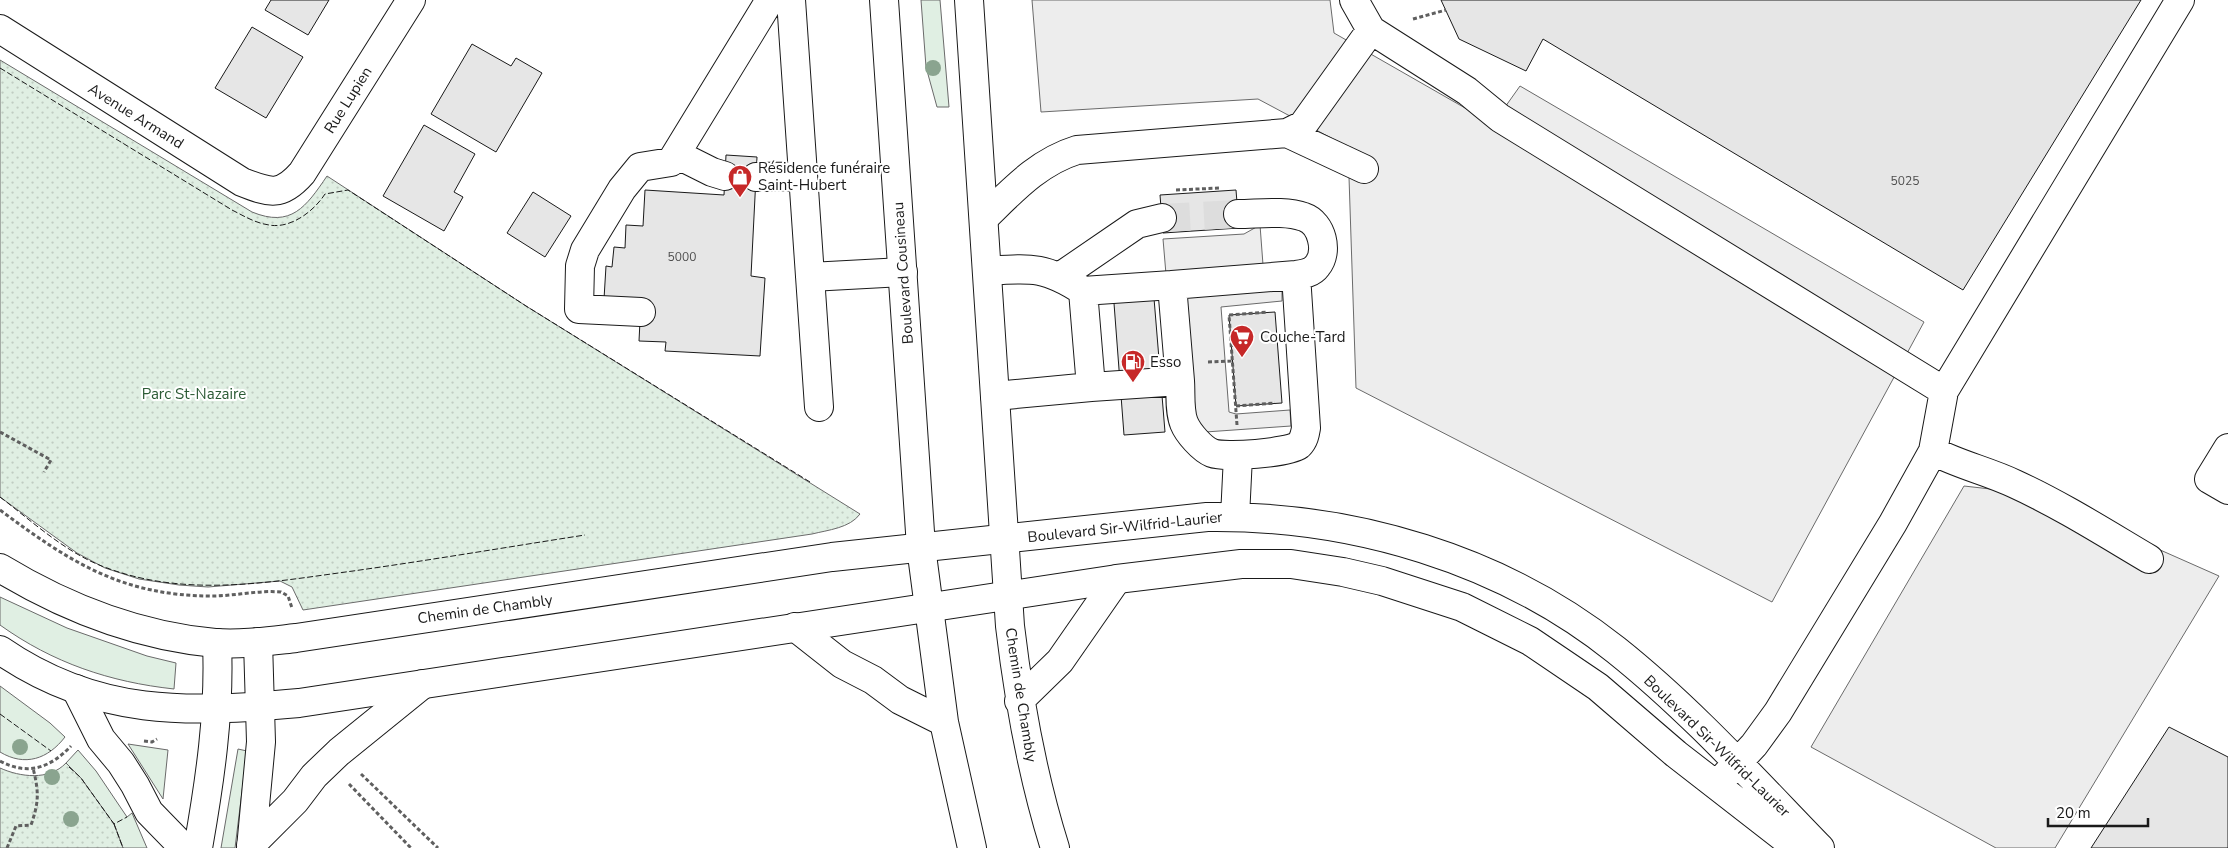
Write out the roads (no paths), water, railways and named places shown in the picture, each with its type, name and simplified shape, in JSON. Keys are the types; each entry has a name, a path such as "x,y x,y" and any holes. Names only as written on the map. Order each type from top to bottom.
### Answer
{"main road":[{"name":"Rue Lupien","path":"276,192 291,186 302,173 411,0"},
{"path":"641,312 579,309 582,257 622,190 640,167 672,162 770,0"},
{"path":"791,0 819,407"},
{"name":"Boulevard Cousineau","path":"884,0 921,547"},
{"path":"969,0 1004,540"},
{"path":"1354,0 1370,30 1467,91 1500,118 1944,391"},
{"path":"1716,785 1754,745 1778,712 1894,522 1933,451 1944,391 2180,0"},
{"name":"Avenue Armand","path":"0,30 242,182 262,190 276,192"},
{"path":"984,218 1033,172 1062,155 1077,150 1286,132 1303,125 1370,30"},
{"path":"1286,132 1364,169"},
{"path":"676,154 712,172 725,176"},
{"path":"756,177 804,176"},
{"path":"987,271 1024,268 1040,270 1061,276 1084,291 1296,275 1310,272 1322,260 1322,237 1318,228 1306,217 1296,215 1238,214"},
{"path":"1061,276 1137,224 1162,218"},
{"path":"810,277 903,272"},
{"path":"1172,285 1184,423 1197,440 1212,453 1238,456 1294,448 1303,440 1305,434 1296,275"},
{"path":"1084,291 1091,387"},
{"path":"995,396 1180,381"},
{"path":"2228,448 2209,479 2228,490"},
{"path":"1933,451 1969,468 2013,483 2044,498 2150,559"},
{"path":"1235,517 1238,456"},
{"name":"Boulevard Sir-Wilfrid-Laurier","path":"921,547 1004,540 1178,519 1235,517 1294,521 1371,535 1456,559 1491,574 1554,608 1616,650 1669,696 1820,848"},
{"name":"Chemin de Chambly","path":"1004,540 1008,596 1020,701 1037,784 1055,848"},
{"path":"921,547 944,722 972,848"},
{"name":"Chemin de Chambly","path":"0,568 76,607 125,626 178,638 217,643 258,642 296,638 832,557 921,547"},
{"name":"Boulevard Sir-Wilfrid-Laurier","path":"928,608 1117,579 1241,564 1291,564 1363,576 1462,606 1562,661 1598,687 1676,754 1797,848"},
{"path":"1020,701 1060,661 1117,579"},
{"path":"0,650 37,672 76,689 111,701 175,709 216,710 299,703 928,608"},
{"path":"795,627 842,664 873,680 900,700 944,722"},
{"path":"251,847 261,753 258,642"},
{"path":"198,848 214,738 217,643"},
{"path":"251,847 294,801 314,776 340,752 423,684"},
{"path":"76,689 101,739 121,763 149,812 184,848"}],"tunnel":[{"path":"1162,218 1238,214"}],"place":[{"name":"Résidence funéraire Saint-Hubert","path":"740,198"},
{"name":"Couche-Tard","path":"1242,358"},
{"name":"Esso","path":"1133,383"}],"park label":[{"name":"Parc St-Nazaire","path":"194,394"}]}
